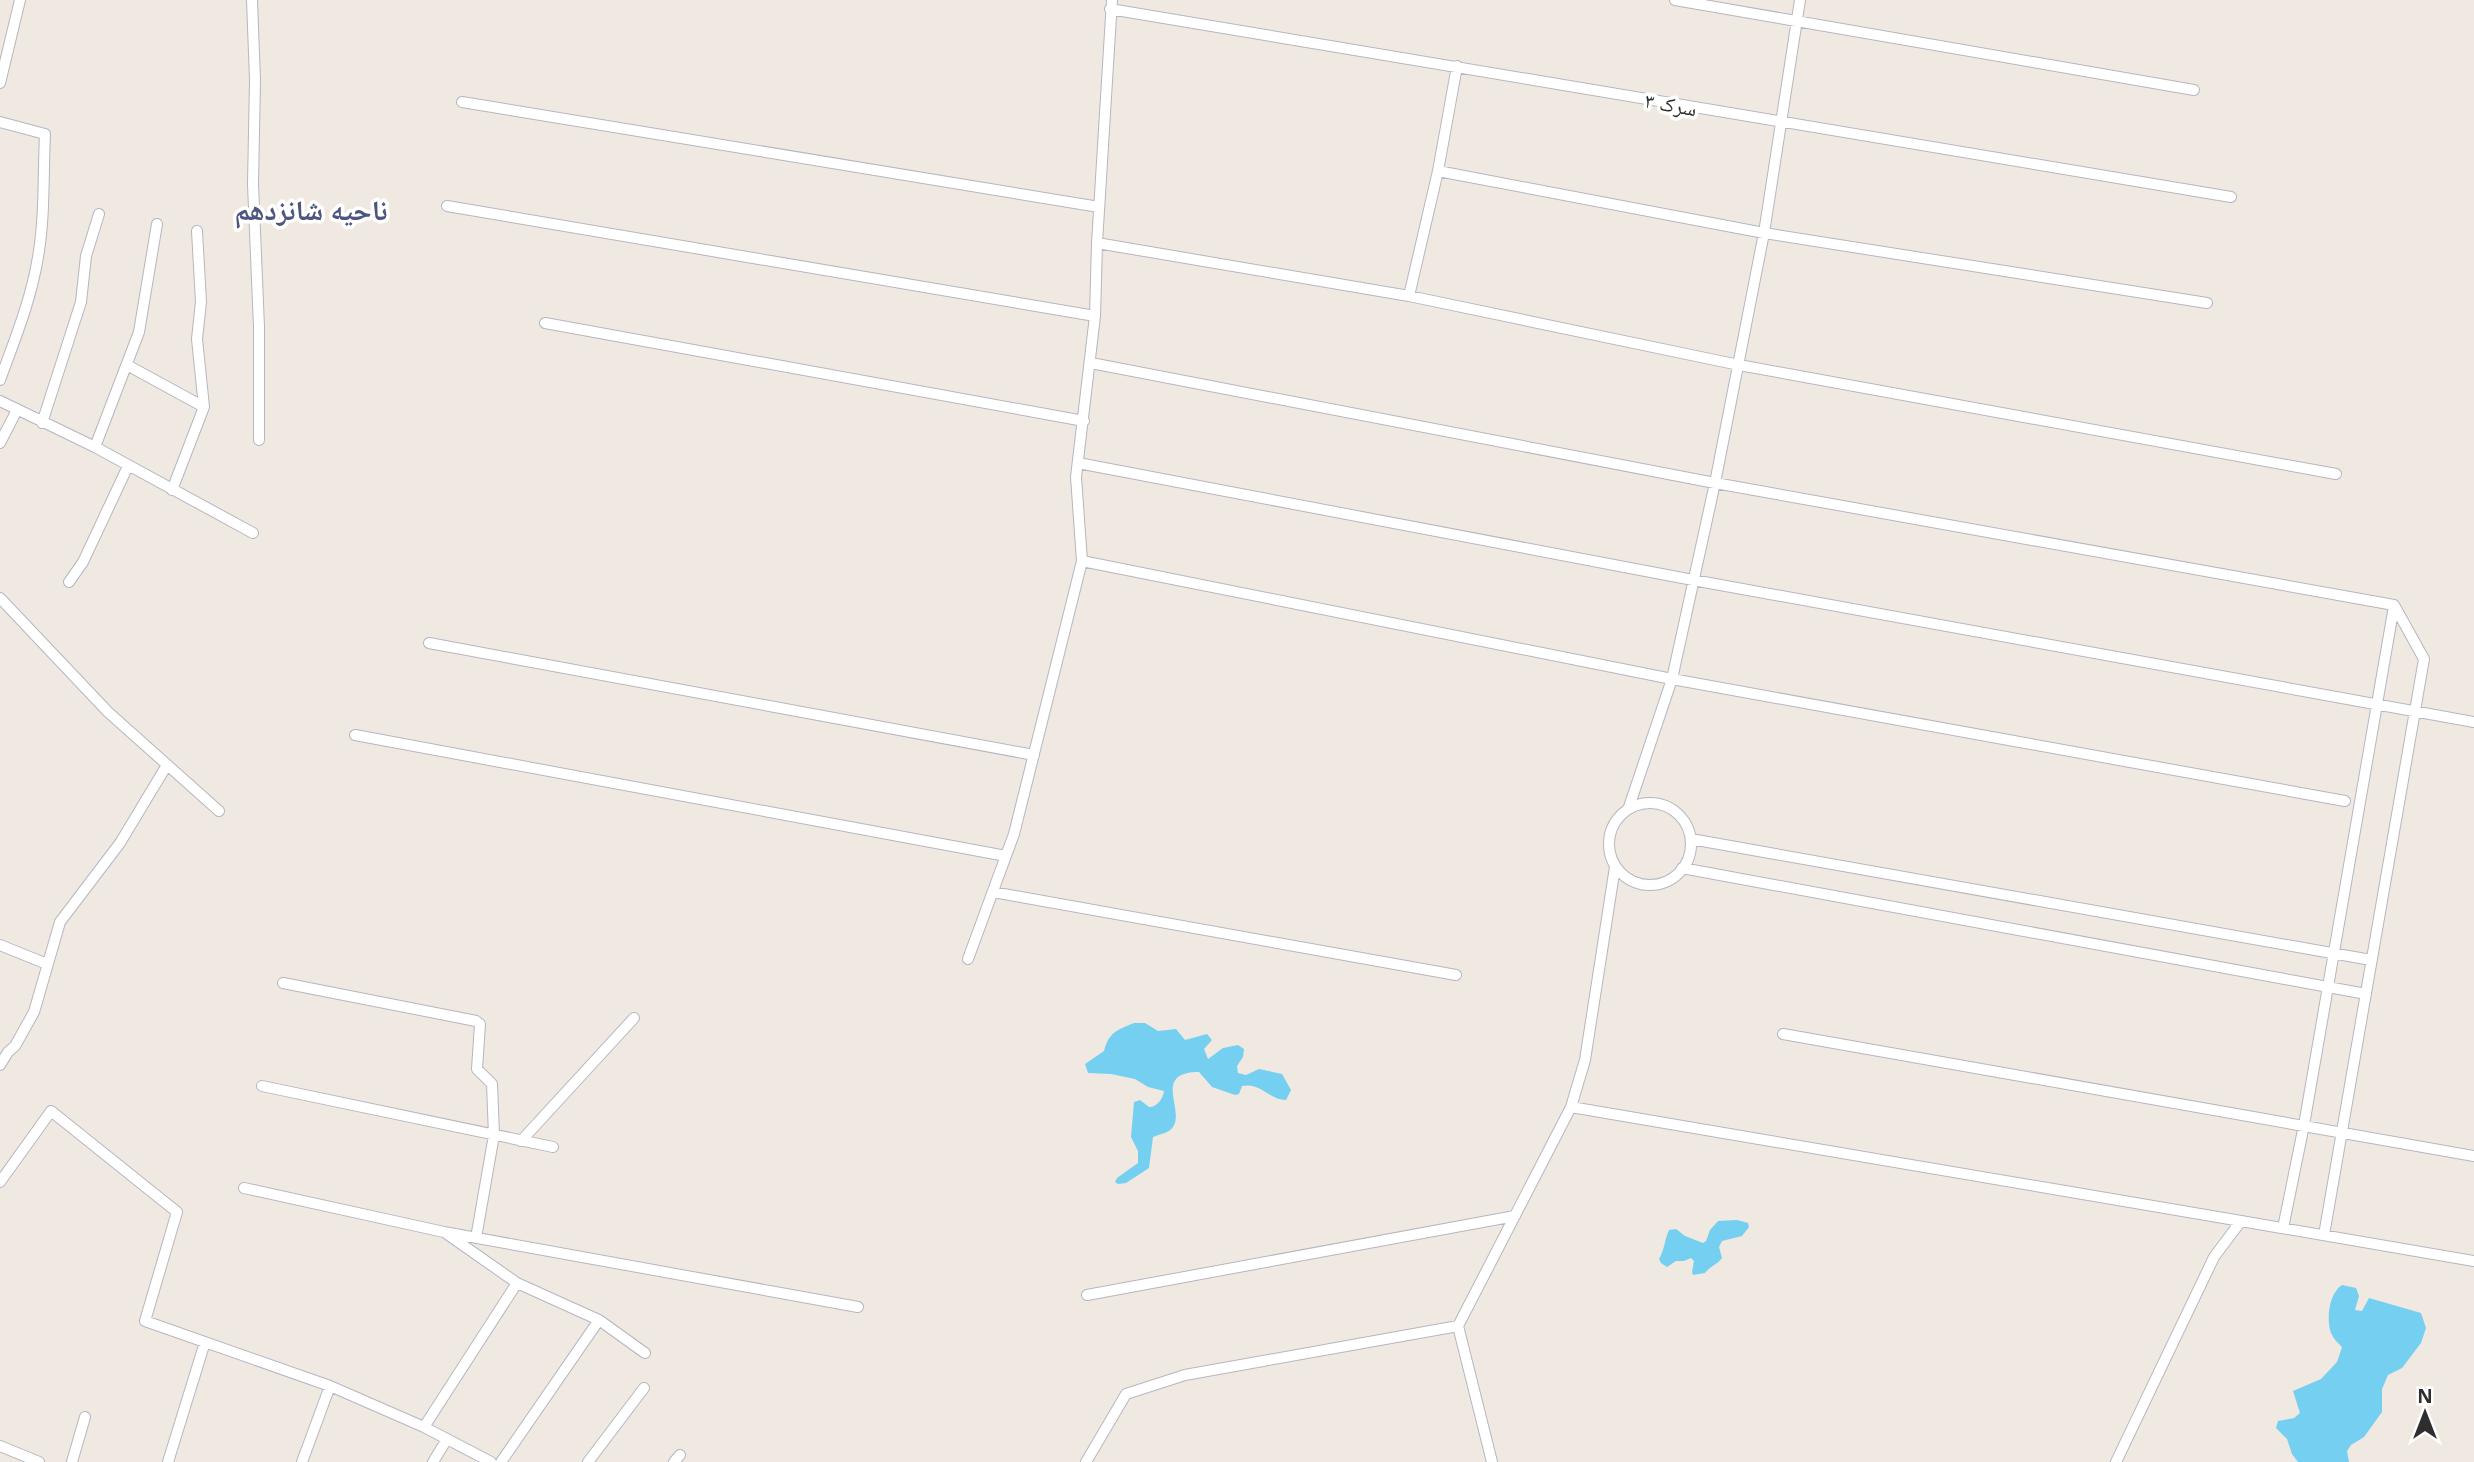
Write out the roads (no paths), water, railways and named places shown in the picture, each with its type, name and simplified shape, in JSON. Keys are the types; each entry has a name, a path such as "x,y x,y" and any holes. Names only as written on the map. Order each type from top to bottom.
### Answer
{"street":[{"path":"0,83 20,0"},
{"path":"252,0 259,440"},
{"path":"1675,0 2194,90"},
{"path":"1629,807 1652,802 1668,806 1681,816 1689,830 1692,846 1687,862 1678,875 1664,883 1647,885 1632,881 1615,867 1608,841 1612,825 1629,807 1672,679 1715,483 1764,233 1800,0"},
{"path":"968,958 1014,834 1082,561 1076,477 1095,317 1111,4"},
{"name":"سرک ۳","path":"1111,4 1782,123 2231,197"},
{"path":"1409,296 1438,171 1457,66"},
{"path":"462,102 1099,207"},
{"path":"0,122 45,134 43,219 38,257 29,301 0,380"},
{"path":"1438,171 1764,233 2207,303"},
{"path":"447,206 1095,317"},
{"path":"42,423 81,302 86,256 99,214"},
{"path":"95,447 139,332 157,224"},
{"path":"172,490 204,407 197,339 201,302 197,231"},
{"path":"1097,243 1409,296 1739,365 2336,474"},
{"path":"545,323 1084,421"},
{"path":"1090,363 1715,483 2394,606"},
{"path":"127,365 204,407"},
{"path":"0,401 95,447 253,533"},
{"path":"0,443 17,410"},
{"path":"1078,463 1693,580 2474,722"},
{"path":"69,582 83,562 128,466"},
{"path":"1082,561 1672,679 2345,801"},
{"path":"0,598 108,712 219,811"},
{"path":"2283,1228 2304,1125 2394,606"},
{"path":"2324,1235 2424,659 2394,606"},
{"path":"429,643 1034,755"},
{"path":"355,735 1006,856"},
{"path":"0,1065 4,1050 15,1046 34,1013 60,922 120,843 167,765"},
{"path":"1690,839 2371,960"},
{"path":"1492,1462 1458,1326 1571,1107 1585,1060 1615,867"},
{"path":"1682,868 2366,994"},
{"path":"993,892 1456,975"},
{"path":"0,945 47,964"},
{"path":"283,983 476,1021 481,1029 477,1069 492,1084 494,1135 476,1238"},
{"path":"521,1141 634,1018"},
{"path":"1783,1034 2474,1156"},
{"path":"262,1086 553,1147"},
{"path":"1571,1107 2474,1261"},
{"path":"0,1182 51,1111 177,1212 145,1321 330,1386 424,1427 491,1462"},
{"path":"244,1188 444,1232 858,1307"},
{"path":"1087,1295 1515,1216"},
{"path":"2116,1462 2214,1256 2241,1221"},
{"path":"444,1232 517,1283 599,1320 645,1353"},
{"path":"424,1427 517,1283"},
{"path":"501,1462 599,1320"},
{"path":"1086,1462 1126,1394 1185,1375 1458,1326"},
{"path":"168,1462 205,1342"},
{"path":"302,1462 330,1386"},
{"path":"587,1462 644,1388"},
{"path":"72,1462 85,1417"},
{"path":"433,1462 447,1439"},
{"path":"0,1446 39,1462"}],"water":[{"path":"1134,1023 1145,1023 1158,1031 1176,1029 1185,1040 1207,1034 1212,1040 1204,1049 1208,1059 1223,1048 1238,1045 1244,1049 1243,1057 1237,1066 1238,1073 1246,1075 1259,1069 1282,1074 1291,1090 1286,1100 1249,1085 1242,1086 1239,1094 1235,1095 1212,1087 1199,1072 1177,1078 1173,1085 1176,1120 1173,1127 1153,1137 1149,1168 1126,1183 1118,1184 1115,1182 1117,1178 1138,1163 1138,1151 1131,1137 1134,1102 1140,1100 1149,1107 1155,1106 1164,1091 1148,1087 1135,1079 1088,1073 1085,1064 1104,1051 1114,1032"},
{"path":"1737,1220 1748,1223 1749,1227 1742,1236 1722,1241 1719,1247 1722,1258 1705,1273 1693,1275 1694,1261 1691,1258 1676,1261 1667,1267 1661,1263 1659,1259 1669,1230 1676,1229 1703,1243 1718,1221"},
{"path":"2342,1285 2356,1288 2359,1296 2355,1310 2362,1311 2369,1298 2421,1313 2426,1328 2421,1343 2402,1368 2388,1375 2382,1389 2382,1412 2364,1437 2347,1451 2349,1462 2298,1462 2287,1439 2276,1428 2278,1421 2294,1418 2300,1413 2293,1391 2321,1379 2337,1362 2342,1347 2331,1333 2329,1314 2331,1300"}],"district":[{"name":"ناحیه شانزدهم","path":"311,209"}]}
